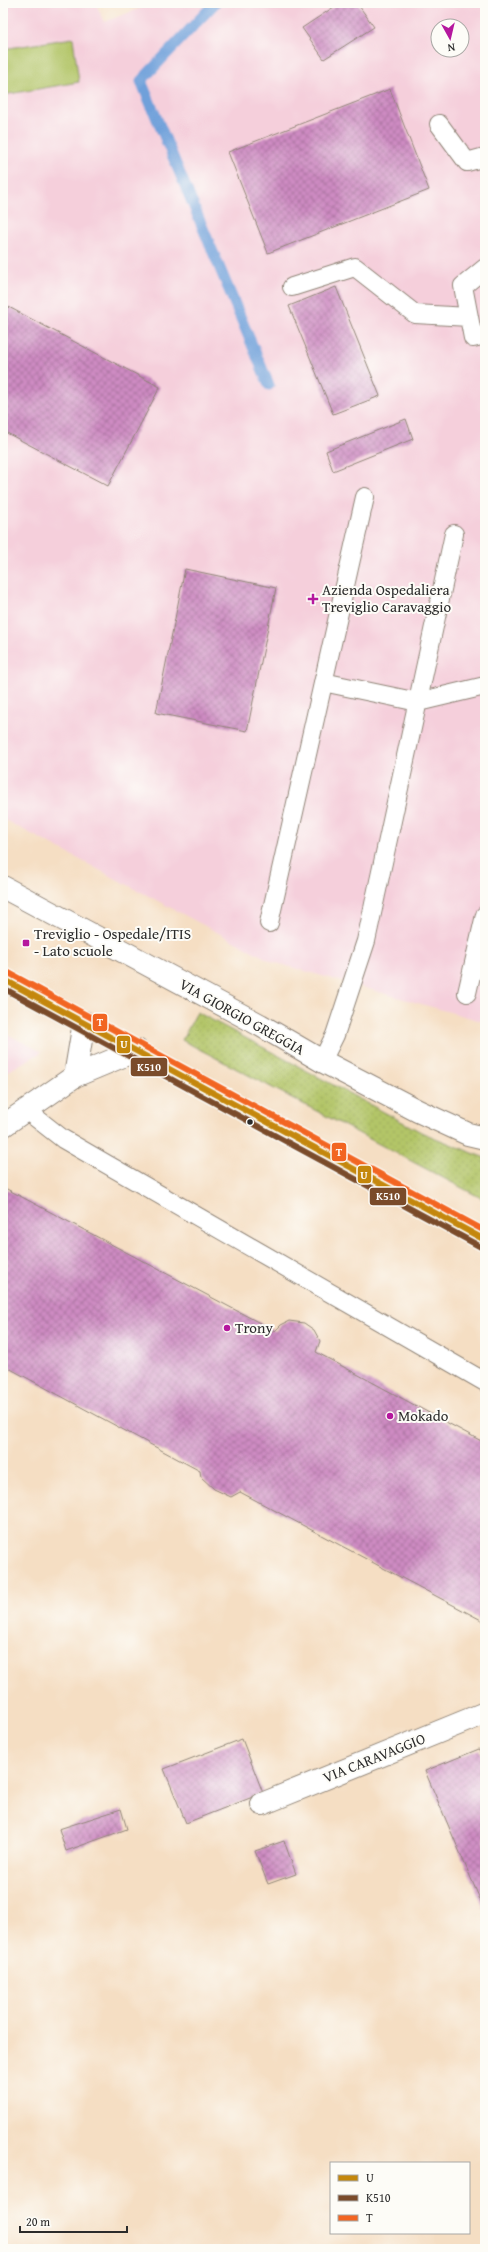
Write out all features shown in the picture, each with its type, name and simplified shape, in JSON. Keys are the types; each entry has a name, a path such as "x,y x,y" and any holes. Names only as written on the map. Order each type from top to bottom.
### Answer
{"main road":[{"path":"3,979 137,1050 485,1240"}],"street":[{"name":"VIA GIORGIO GREGGIA","path":"3,887 260,1025 322,1061 418,1111 468,1134 485,1138"},
{"path":"75,1076 84,1022"},
{"path":"3,1126 75,1076 137,1050"},
{"name":"VIA CARAVAGGIO","path":"262,1804 485,1713"}],"lane":[{"path":"439,124 467,162 485,156"},
{"path":"292,287 355,267 415,314 469,317"},
{"path":"485,268 463,286 473,338 485,335"},
{"path":"269,923 364,497"},
{"path":"322,1061 335,1035 366,941 454,534"},
{"path":"323,682 418,702 485,686"},
{"path":"467,993 485,914"},
{"path":"26,1110 63,1140 485,1382"}],"shaded area":[{"name":"Azienda Ospedaliera Treviglio Caravaggio","path":"3,3 96,3 104,22 154,3 485,3 485,1022 273,962 3,819"},
{"path":"3,1032 42,1052 3,1074"}],"green space":[{"path":"73,38 79,82 3,95 3,49"},
{"path":"197,1012 423,1133 485,1158 485,1200 182,1040"}],"building":[{"path":"340,3 357,3 374,27 324,59 302,28"},
{"path":"390,89 429,190 268,253 228,152"},
{"path":"336,287 380,396 333,414 289,306"},
{"path":"3,304 160,387 108,486 3,431"},
{"path":"406,419 413,439 333,471 326,451"},
{"path":"185,569 276,588 247,731 156,713"},
{"path":"3,1187 275,1331 281,1325 289,1321 304,1323 314,1330 320,1341 316,1352 485,1443 485,1622 240,1492 231,1497 214,1489 201,1477 200,1471 3,1365"},
{"path":"242,1739 263,1793 186,1823 164,1769"},
{"path":"479,1749 485,1764 485,1911 425,1771"},
{"path":"121,1809 127,1829 66,1851 59,1829"},
{"path":"284,1841 296,1874 268,1884 255,1851"}],"waterway":[{"path":"215,3 141,81 269,385"}],"transit line":[{"name":"T","path":"7,972 485,1231"},
{"name":"U","path":"3,979 485,1240"},
{"name":"K510","path":"3,988 481,1247"}],"place":[{"name":"Azienda Ospedaliera Treviglio Caravaggio","path":"313,599"},
{"name":"Treviglio - Ospedale/ITIS - Lato scuole","path":"26,943"},
{"name":"Trony","path":"227,1328"},
{"name":"Mokado","path":"390,1416"}]}
